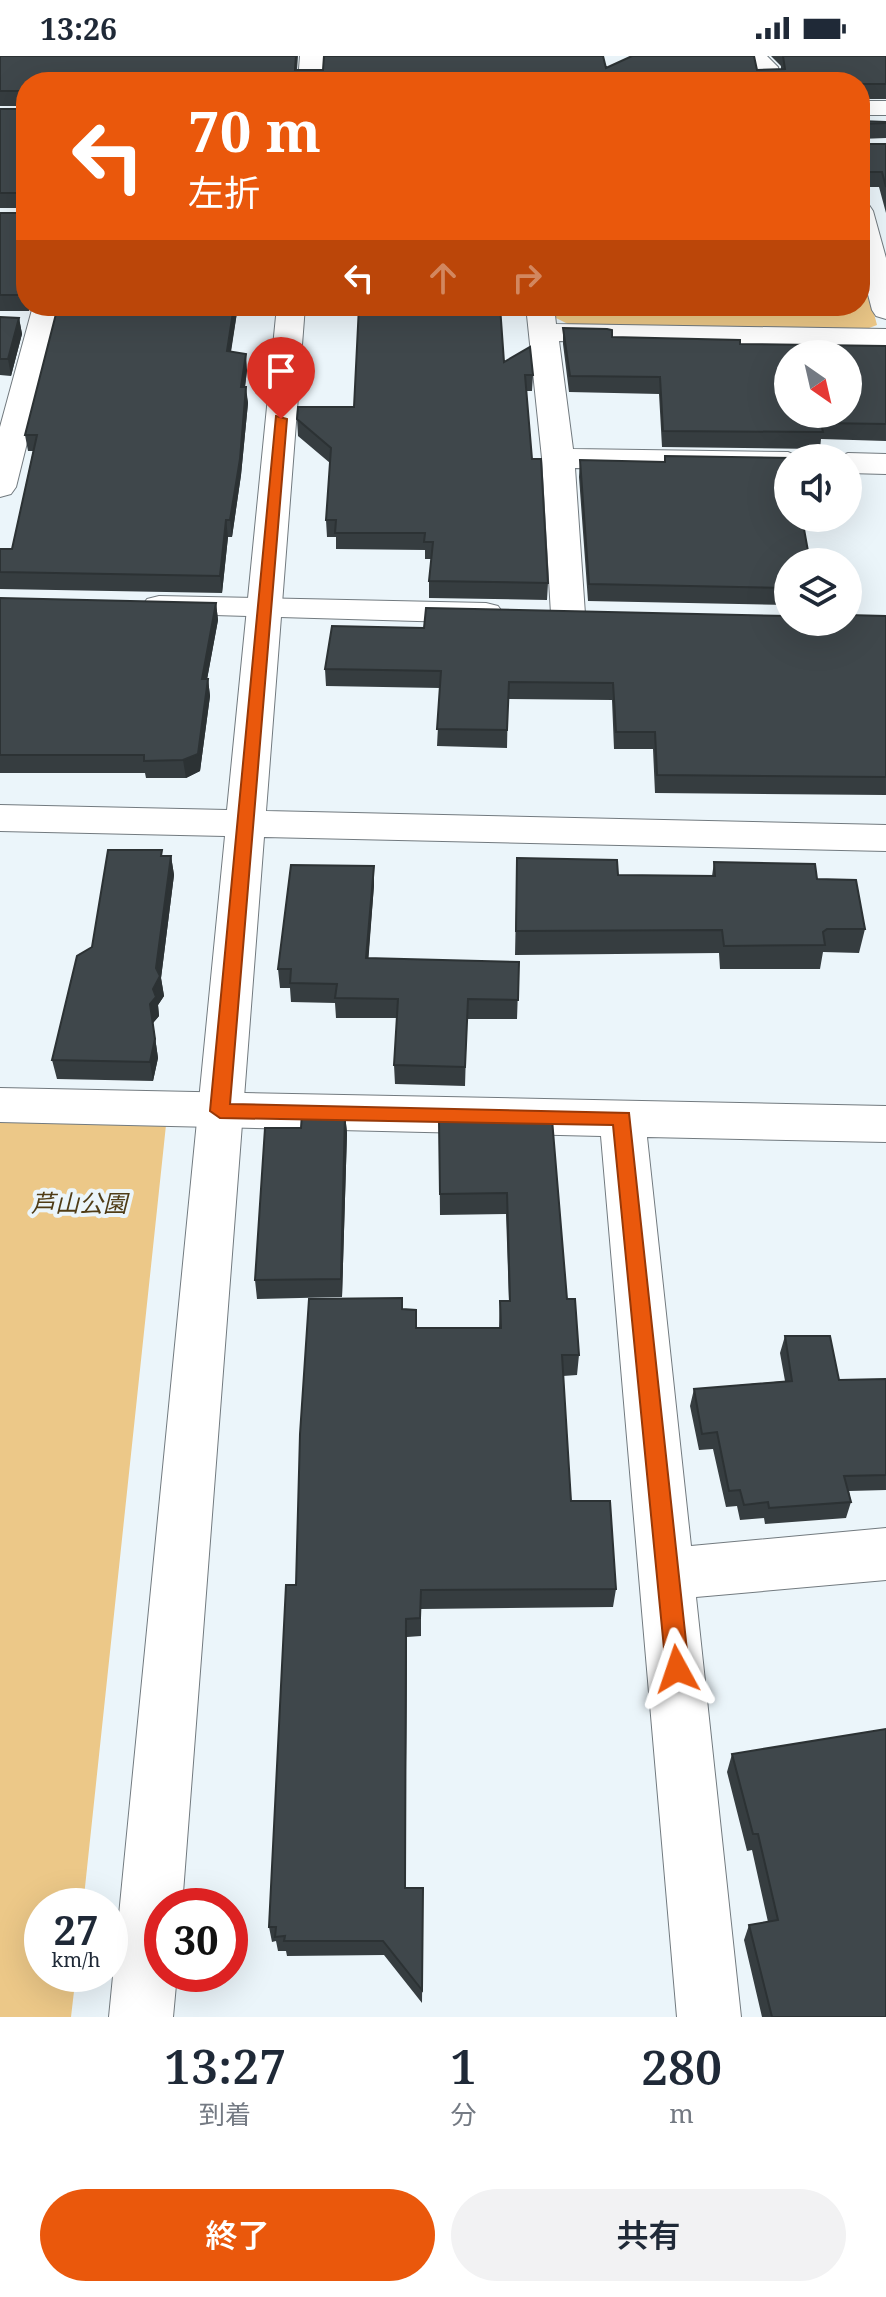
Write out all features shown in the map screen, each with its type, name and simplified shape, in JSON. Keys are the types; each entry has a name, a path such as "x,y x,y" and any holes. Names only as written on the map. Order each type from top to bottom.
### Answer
{"street":[{"path":"756,57 789,56"},
{"path":"870,235 886,310"},
{"path":"141,2017 290,316"},
{"path":"0,487 5,448 35,317"},
{"path":"126,605 556,614 558,458 542,319 886,338"},
{"path":"558,458 774,462"},
{"path":"862,463 886,464"},
{"path":"0,818 886,838"},
{"path":"0,1105 886,1124"},
{"path":"622,1118 669,1574 709,2017"},
{"path":"669,1574 886,1554"}],"green space":[{"path":"870,298 877,325 864,330 568,324 554,317 870,316"},
{"name":"芦山公園","path":"0,1120 166,1125 85,1888 24,1888 24,1992 74,1992 71,2017 0,2017"}],"building":[{"path":"0,56 296,56 295,70 323,70 324,56 603,56 606,68 632,56 754,56 757,70 785,69 783,56 886,56 886,84 870,84 870,72 16,72 16,91 0,91"},
{"path":"0,109 16,109 16,193 0,193"},
{"path":"870,144 886,144 886,187 882,172 870,172"},
{"path":"0,213 16,213 16,295 0,295"},
{"path":"55,316 232,316 227,351 246,354 241,387 246,387 240,459 230,520 226,520 220,576 0,572 0,549 12,549 37,435 25,435"},
{"path":"359,316 501,316 504,362 530,347 533,375 525,375 532,459 541,459 548,583 429,581 433,542 424,542 425,533 335,533 336,520 326,520 331,448 297,419 298,407 354,407"},
{"path":"0,317 19,318 8,359 0,359"},
{"path":"563,328 607,329 612,330 612,337 740,340 740,344 774,344 774,428 822,428 823,432 663,431 660,377 570,376"},
{"path":"862,346 886,346 886,424 862,424"},
{"path":"665,456 774,458 774,532 805,532 807,548 774,548 774,588 589,584 580,460 665,462"},
{"path":"0,598 216,603 202,679 208,679 198,754 183,760 144,761 144,755 0,755"},
{"path":"426,608 774,616 774,636 862,636 862,615 886,616 886,777 657,775 655,732 616,732 613,683 509,682 507,730 437,729 441,671 325,669 332,626 424,628"},
{"path":"108,850 162,850 161,856 171,856 156,968 160,976 153,989 156,997 150,1004 155,1039 150,1062 52,1060 77,956 92,947"},
{"path":"517,858 617,860 618,875 715,876 714,862 815,864 817,879 856,880 865,929 827,929 823,932 825,945 724,946 722,930 516,931"},
{"path":"291,865 374,866 366,958 519,962 518,1000 468,999 465,1067 394,1065 398,999 335,998 337,984 290,983 291,969 278,969"},
{"path":"302,1113 345,1114 341,1279 255,1280 265,1128 301,1128"},
{"path":"552,1119 567,1299 575,1299 579,1355 562,1355 571,1501 610,1501 616,1589 421,1590 420,1618 406,1619 405,1888 423,1888 422,1990 383,1941 284,1941 285,1936 275,1937 276,1927 269,1927 286,1585 296,1585 300,1434 309,1299 402,1298 402,1309 416,1310 416,1328 501,1328 500,1301 510,1301 507,1193 440,1194 439,1121"},
{"path":"785,1336 830,1336 839,1380 886,1379 886,1475 844,1476 851,1502 769,1508 768,1502 744,1505 740,1490 729,1491 717,1432 702,1434 694,1389 792,1381"},
{"path":"886,1729 886,2017 772,2017 749,1925 778,1920 758,1834 753,1834 732,1754"}],"route":[{"path":"281,419 220,1111 622,1118 677,1669"}]}
